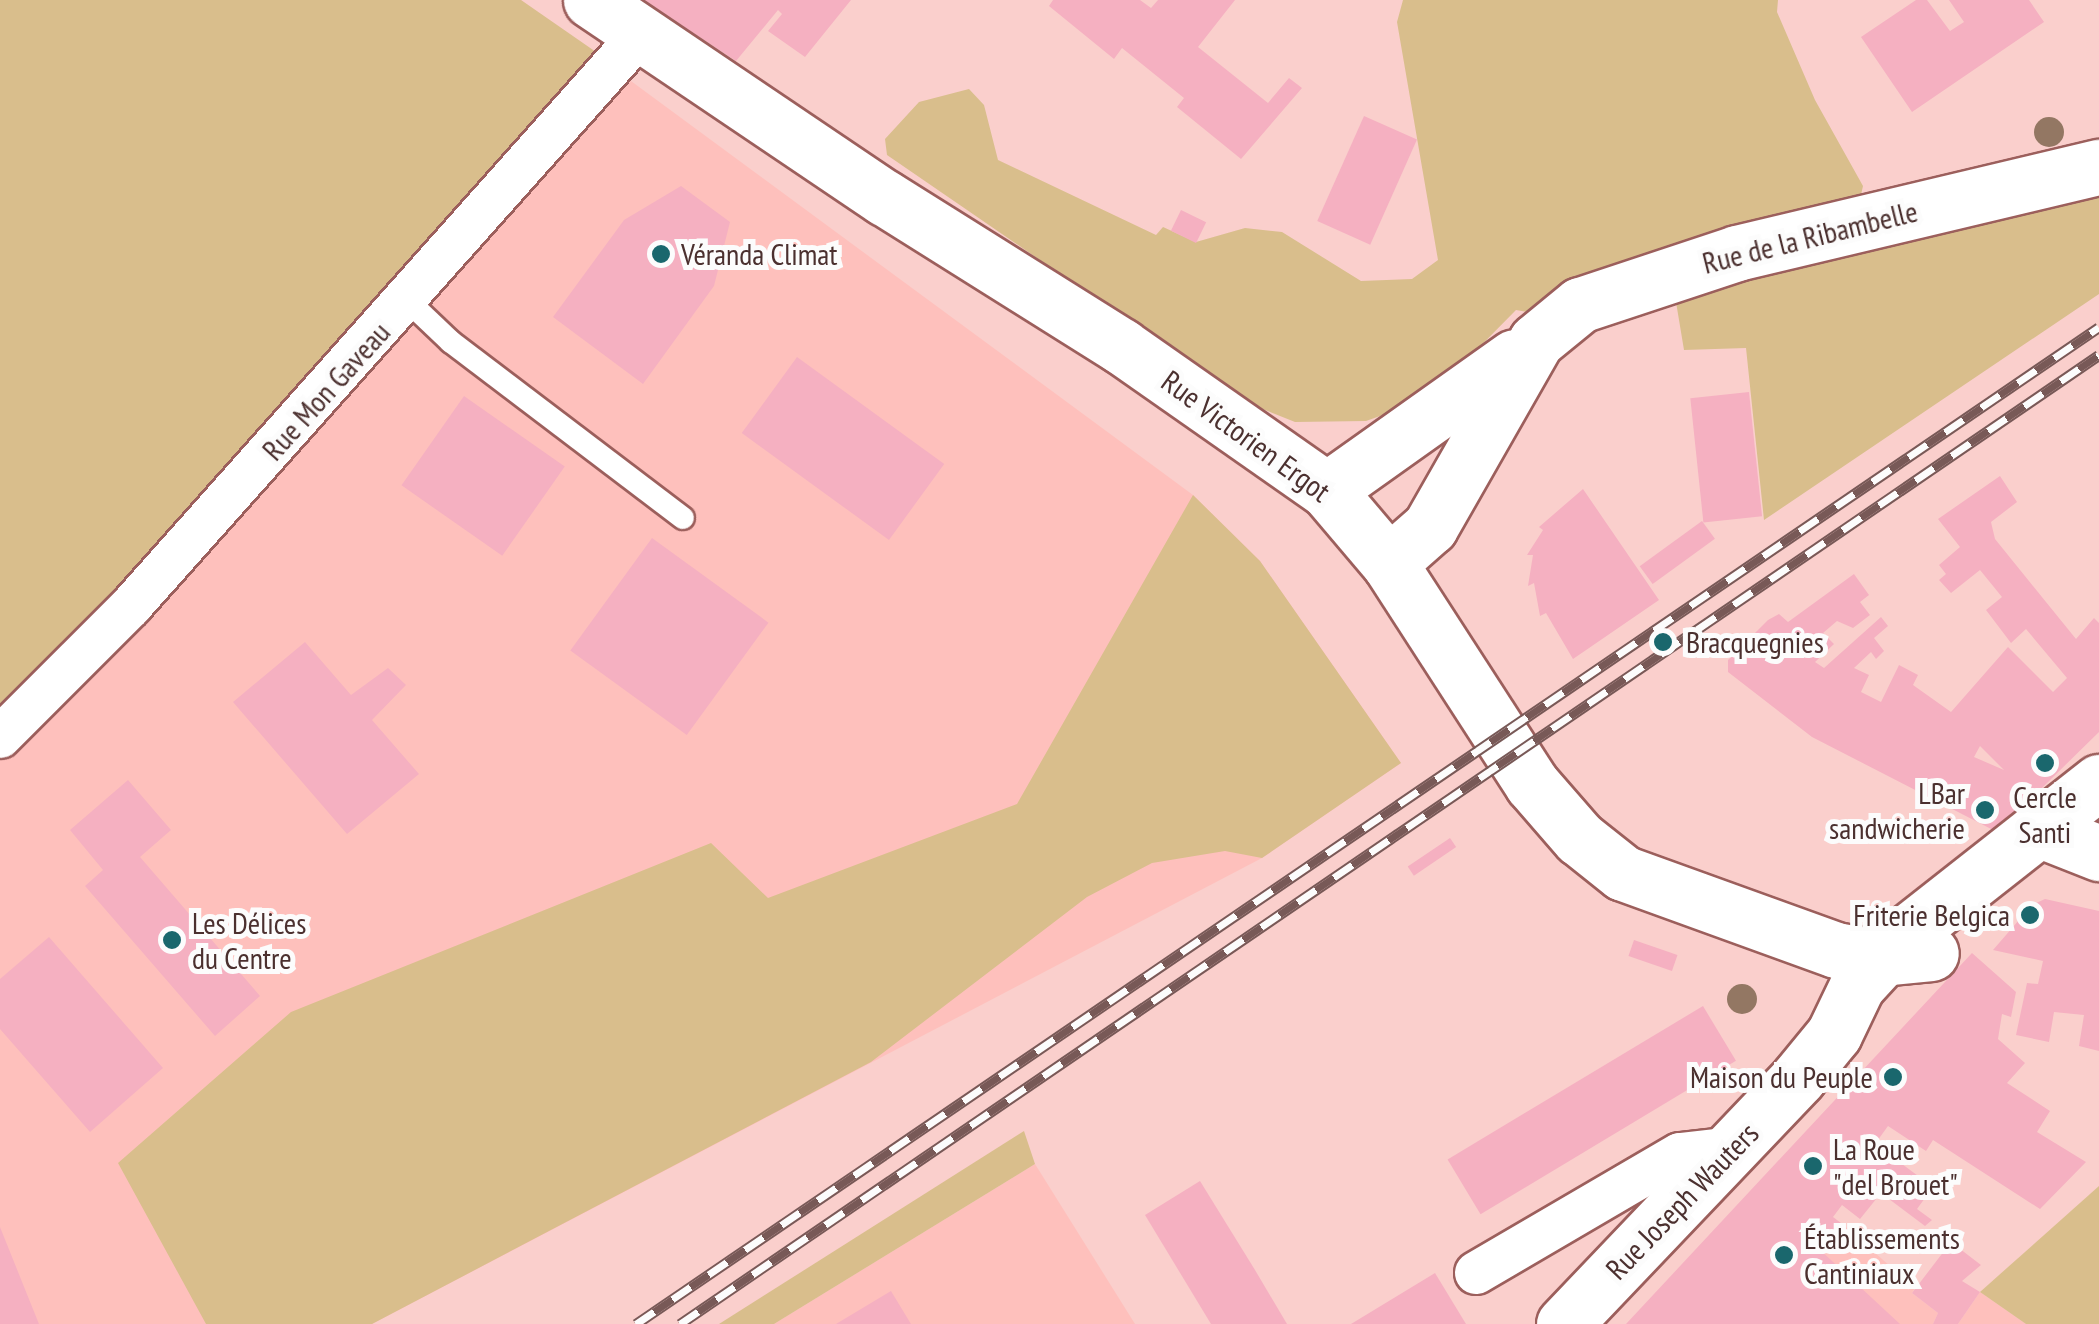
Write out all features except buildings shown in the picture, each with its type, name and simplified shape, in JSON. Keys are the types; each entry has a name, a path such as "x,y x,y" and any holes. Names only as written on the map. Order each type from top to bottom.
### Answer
{"street":[{"name":"Rue Victorien Ergot","path":"591,0 1121,346 1328,490 1389,563 1532,784 1578,838 1654,888 1852,951"},
{"name":"Rue Mon Gaveau","path":"0,736 131,606 408,301 640,34"},
{"name":"Rue de la Ribambelle","path":"1328,490 1580,305 1639,281 2099,167"},
{"path":"1389,563 1430,527 1536,341"},
{"path":"1819,1066 1834,1034 1852,951 2074,830 2099,782"},
{"path":"1819,1066 1852,951 1961,888 2074,830"},
{"path":"1819,1066 1815,1010 1878,917 1961,888"},
{"name":"Rue Joseph Wauters","path":"1564,1324 1819,1066"},
{"path":"1476,1273 1680,1154 1734,1148"}],"lane":[{"path":"408,301 451,342 683,518"}],"shaded area":[{"path":"0,0 521,0 1193,495 1260,561 1401,763 1262,858 372,1324 0,1324"},
{"path":"0,0 521,0 596,52 640,35 0,737"},
{"path":"1403,0 1778,0 1777,12 1815,100 1863,186 1858,208 2099,167 2099,294 1764,520 1746,348 1684,350 1671,272 1559,317 1516,310 1442,385 1408,406 1366,421 1295,422 1248,403 887,155 885,139 919,102 969,89 984,105 998,160 1156,235 1163,227 1196,242 1245,228 1282,232 1361,281 1412,279 1438,260 1397,22"},
{"path":"1193,495 1260,561 1401,763 1262,858 1225,851 1152,863 1087,897 871,1062 372,1324 206,1324 118,1163 291,1012 711,843 768,898 1017,804"},
{"path":"1024,1131 1035,1164 774,1324 719,1324"},
{"path":"1035,1164 1135,1324 774,1324"},
{"path":"2099,1186 2099,1324 2026,1324 1980,1292"},
{"path":"1841,1223 1915,1288 1912,1293 1938,1313 1933,1324 1672,1324"},
{"name":"Établissements Cantiniaux","path":"1980,1292 2026,1324 1958,1324"}],"railway":[{"path":"636,1324 2099,327"},
{"path":"680,1324 2099,355"}],"place":[{"name":"Véranda Climat","path":"661,254"},
{"name":"Bracquegnies","path":"1663,642"},
{"name":"Cercle Santi","path":"2045,763"},
{"name":"LBar sandwicherie","path":"1985,810"},
{"name":"Friterie Belgica","path":"2030,915"},
{"name":"Les Délices du Centre","path":"172,940"},
{"name":"Maison du Peuple","path":"1893,1077"},
{"name":"La Roue \"del Brouet\"","path":"1813,1166"},
{"name":"Établissements Cantiniaux","path":"1784,1255"}]}
